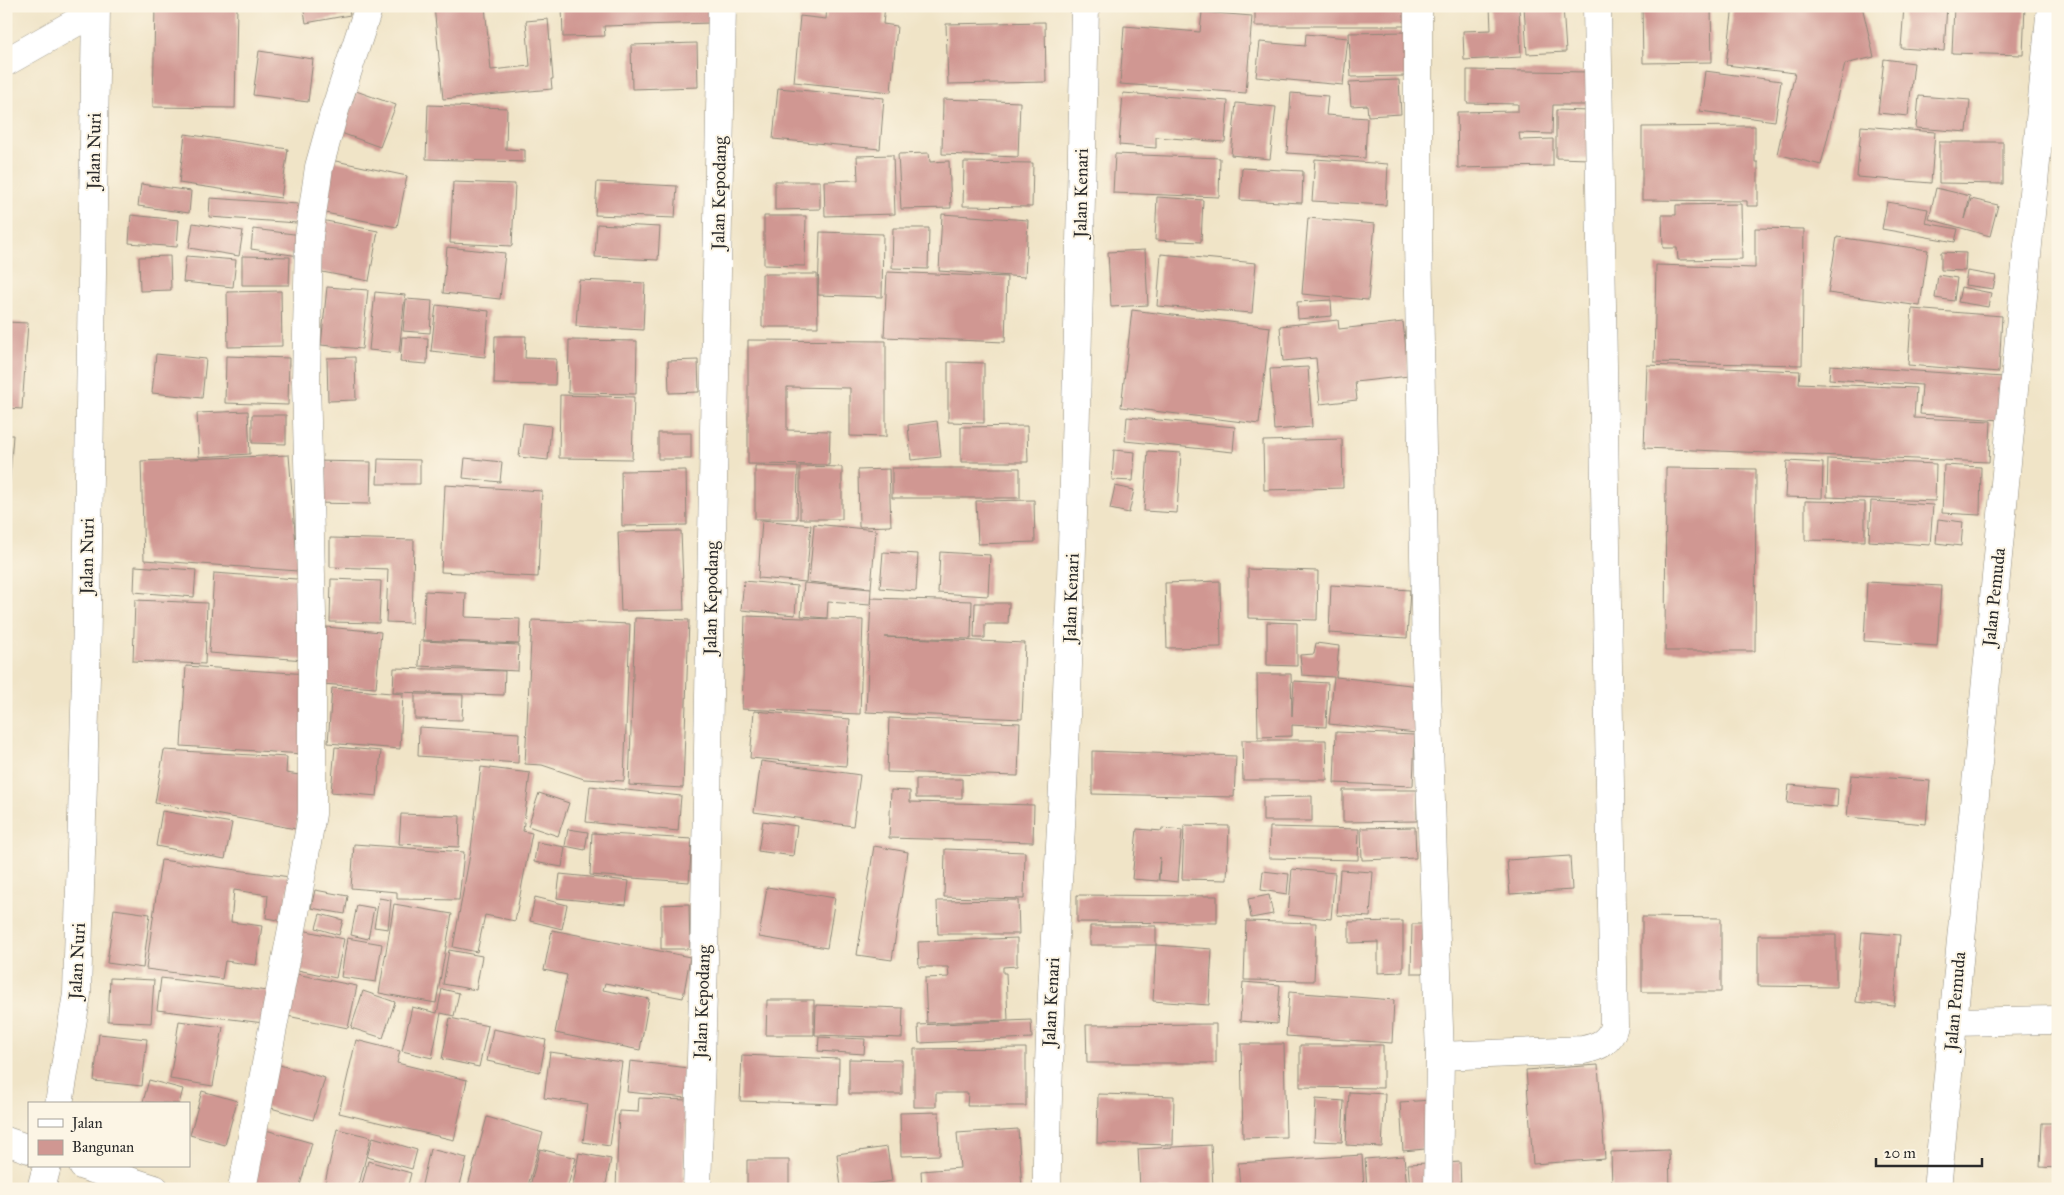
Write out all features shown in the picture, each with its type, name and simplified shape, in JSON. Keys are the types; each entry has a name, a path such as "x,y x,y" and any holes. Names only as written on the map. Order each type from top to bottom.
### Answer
{"street":[{"path":"242,1189 296,913 312,814 312,614 306,382 309,236 319,167 334,113 369,6"},
{"name":"Jalan Kepodang","path":"697,1189 704,941 722,6"},
{"name":"Jalan Kenari","path":"1047,1189 1046,1092 1064,763 1073,547 1085,6"},
{"path":"1418,6 1418,241 1425,650 1440,1056 1438,1189"},
{"path":"1440,1056 1596,1048 1612,1033 1614,1026 1597,6"},
{"name":"Jalan Pemuda","path":"1937,1189 2051,6"},
{"path":"6,62 96,9"},
{"name":"Jalan Nuri","path":"59,1102 77,994 86,676 96,9"},
{"path":"1953,1022 2058,1020"},
{"path":"6,1141 28,1149"},
{"path":"41,1189 47,1168"},
{"path":"89,1168 154,1189"}],"building":[{"path":"155,6 237,6 235,108 153,107"},
{"path":"303,6 348,6 350,15 306,23"},
{"path":"434,6 485,6 491,70 530,66 526,21 548,19 553,79 551,79 552,89 443,99"},
{"path":"562,6 710,6 711,23 604,26 605,36 563,37"},
{"path":"827,6 885,6 883,24 897,26 891,92 794,82 800,16 826,19"},
{"path":"1197,6 1249,6 1249,12"},
{"path":"1255,6 1410,6 1410,26 1255,26"},
{"path":"1490,6 1519,6 1521,57 1464,60 1463,31 1491,30"},
{"path":"1524,6 1563,6 1566,52 1527,54"},
{"path":"1642,6 1711,6 1712,62 1643,63"},
{"path":"1733,6 1862,6 1874,57 1845,64 1821,165 1777,154 1795,73 1726,65"},
{"path":"1904,6 1947,6 1944,51 1901,48"},
{"path":"1954,6 2025,6 2023,55 1952,53"},
{"path":"1202,12 1252,16 1246,93 1120,84 1124,26 1200,32"},
{"path":"1045,22 1046,82 948,84 946,24"},
{"path":"1406,32 1407,76 1351,77 1349,33"},
{"path":"1306,34 1348,38 1343,85 1256,77 1260,42 1305,46"},
{"path":"697,43 698,87 632,89 631,45"},
{"path":"259,51 313,59 308,102 253,95"},
{"path":"1884,59 1914,63 1908,116 1878,113"},
{"path":"1467,70 1589,72 1589,105 1553,105 1552,134 1519,133 1520,140 1553,139 1553,166 1458,168 1457,112 1518,111 1518,104 1467,103"},
{"path":"1705,71 1781,81 1775,121 1700,111"},
{"path":"1399,80 1401,114 1368,116 1367,105 1351,106 1349,82"},
{"path":"778,88 884,98 880,149 773,139"},
{"path":"356,91 396,105 380,147 341,133"},
{"path":"1123,93 1228,101 1225,142 1156,137 1156,148 1119,145"},
{"path":"1291,93 1328,96 1326,115 1367,118 1365,158 1287,153"},
{"path":"1919,96 1970,100 1967,132 1916,128"},
{"path":"943,99 1020,102 1018,157 942,154"},
{"path":"1236,103 1276,107 1270,159 1231,155"},
{"path":"428,105 507,108 506,149 525,150 525,162 426,159"},
{"path":"1556,110 1590,111 1589,159 1556,158"},
{"path":"1755,126 1755,162 1758,162 1758,206 1747,206 1747,201 1642,200 1642,127"},
{"path":"1861,126 1935,132 1931,183 1857,177"},
{"path":"185,134 288,149 281,198 179,183"},
{"path":"1939,142 2003,142 2003,184 1939,183"},
{"path":"929,153 930,162 949,161 951,208 901,209 898,154"},
{"path":"1115,154 1220,158 1219,197 1113,193"},
{"path":"893,155 895,214 825,216 824,181 858,180 857,156"},
{"path":"1315,159 1388,164 1386,205 1312,201"},
{"path":"331,160 407,176 397,227 320,212"},
{"path":"964,162 1033,163 1032,207 963,206"},
{"path":"1242,168 1303,171 1302,203 1240,200"},
{"path":"775,181 820,181 820,209 775,210"},
{"path":"453,182 515,184 512,246 450,243"},
{"path":"597,182 677,186 675,218 595,215"},
{"path":"141,184 191,191 189,213 138,206"},
{"path":"1936,188 1970,196 1965,219 1971,199 1998,205 1990,236 1929,219"},
{"path":"1157,197 1203,200 1201,242 1155,240"},
{"path":"210,198 298,204 297,223 209,217"},
{"path":"1887,202 1928,209 1925,223 1958,229 1955,242 1882,229"},
{"path":"1741,204 1742,259 1678,260 1677,248 1663,248 1662,215 1676,215 1676,205"},
{"path":"942,214 1028,220 1025,277 939,271"},
{"path":"131,215 179,220 177,247 129,243"},
{"path":"764,216 806,216 805,266 764,265"},
{"path":"1308,218 1375,224 1368,300 1302,294"},
{"path":"321,220 378,231 369,281 312,270"},
{"path":"193,223 243,231 239,256 189,248"},
{"path":"597,224 660,227 658,260 595,257"},
{"path":"893,228 929,228 928,269 892,268"},
{"path":"1755,228 1804,229 1802,365 1654,362 1656,265 1755,268"},
{"path":"253,229 302,235 299,256 251,249"},
{"path":"820,232 883,234 882,297 818,295"},
{"path":"1837,237 1928,250 1920,306 1828,293"},
{"path":"447,247 505,253 500,299 443,293"},
{"path":"1145,250 1148,305 1111,307 1108,252"},
{"path":"1941,252 1966,253 1965,271 1941,270"},
{"path":"1161,254 1256,263 1252,313 1157,306"},
{"path":"170,256 171,290 140,291 139,257"},
{"path":"186,256 236,260 233,287 183,282"},
{"path":"242,256 290,257 289,285 242,285"},
{"path":"1967,271 1996,276 1993,289 1965,285"},
{"path":"887,272 1007,277 1005,342 884,337"},
{"path":"762,274 817,274 818,327 762,327"},
{"path":"1938,275 1957,278 1954,301 1935,298"},
{"path":"579,280 645,283 643,330 576,326"},
{"path":"327,287 368,290 362,349 321,345"},
{"path":"1961,287 1991,293 1988,307 1958,302"},
{"path":"281,291 282,346 228,347 227,292"},
{"path":"375,292 405,295 399,353 369,350"},
{"path":"406,299 432,301 430,333 403,331"},
{"path":"1331,300 1332,316 1298,319 1297,302"},
{"path":"436,305 489,311 485,357 431,351"},
{"path":"1912,309 2002,316 1999,372 1908,365"},
{"path":"1132,310 1270,327 1259,424 1121,407"},
{"path":"1338,320 1339,329 1403,322 1409,376 1355,382 1357,400 1320,404 1316,358 1283,361 1280,326"},
{"path":"6,322 28,323 22,409 6,408"},
{"path":"495,336 526,336 525,358 556,359 555,385 494,384"},
{"path":"402,337 428,338 427,364 400,362"},
{"path":"569,340 637,341 636,394 568,393"},
{"path":"748,340 886,341 886,437 850,436 850,388 787,387 787,430 830,431 829,465 748,464"},
{"path":"156,354 206,359 202,398 152,393"},
{"path":"226,356 289,358 288,405 225,403"},
{"path":"355,357 356,400 328,401 327,358"},
{"path":"698,360 699,392 669,393 668,361"},
{"path":"948,362 984,363 984,423 948,422"},
{"path":"1647,365 1800,371 1799,383 1916,388 1914,418 1991,421 1989,462 1644,448"},
{"path":"1830,365 2003,377 2001,420 1920,414 1922,385 1829,379"},
{"path":"1308,367 1312,427 1274,430 1270,369"},
{"path":"560,395 634,397 632,459 559,458"},
{"path":"248,411 250,454 199,457 197,413"},
{"path":"252,415 286,415 286,444 252,443"},
{"path":"1127,417 1235,427 1233,452 1125,441"},
{"path":"937,421 941,457 911,460 908,425"},
{"path":"523,423 551,426 548,460 519,457"},
{"path":"1027,426 1028,462 961,462 961,427"},
{"path":"658,433 691,433 691,459 658,459"},
{"path":"6,435 13,435 9,492 6,492"},
{"path":"1342,439 1343,488 1264,490 1263,441"},
{"path":"1114,450 1135,452 1133,481 1112,480"},
{"path":"1148,451 1181,453 1177,513 1144,511"},
{"path":"289,455 298,571 144,560 141,461"},
{"path":"465,458 502,462 500,482 463,478"},
{"path":"378,459 420,460 420,484 377,484"},
{"path":"1828,459 1936,464 1935,501 1827,497"},
{"path":"314,461 371,462 370,504 313,503"},
{"path":"1787,461 1823,463 1822,498 1785,497"},
{"path":"1944,465 1981,467 1980,515 1942,513"},
{"path":"755,466 798,467 797,519 755,519"},
{"path":"800,466 842,467 842,519 800,519"},
{"path":"892,468 1020,468 1020,498 892,498"},
{"path":"1666,468 1756,469 1755,651 1665,651"},
{"path":"889,469 891,526 859,527 858,470"},
{"path":"686,470 687,525 622,526 621,471"},
{"path":"445,485 542,491 538,577 441,572"},
{"path":"1115,486 1134,490 1129,513 1110,509"},
{"path":"1034,500 1035,542 978,544 976,501"},
{"path":"1805,501 1865,502 1865,541 1805,540"},
{"path":"1871,501 1933,505 1930,545 1869,541"},
{"path":"1938,519 1963,522 1961,546 1936,543"},
{"path":"762,520 811,525 806,582 758,578"},
{"path":"814,524 876,530 871,588 809,582"},
{"path":"681,531 684,610 621,611 618,532"},
{"path":"330,538 414,540 412,623 386,622 388,569 330,567"},
{"path":"883,552 918,554 916,591 880,588"},
{"path":"940,552 990,555 988,596 938,593"},
{"path":"135,566 196,570 194,597 134,592"},
{"path":"1248,569 1318,571 1317,620 1248,618"},
{"path":"214,573 310,580 305,660 209,653"},
{"path":"331,579 381,581 379,623 330,622"},
{"path":"744,581 797,586 795,615 741,610"},
{"path":"1220,581 1221,647 1167,648 1165,583"},
{"path":"1867,582 1941,586 1937,646 1864,641"},
{"path":"804,583 871,589 870,605 828,602 827,618 801,616"},
{"path":"1331,585 1410,590 1407,638 1329,633"},
{"path":"425,591 466,593 465,617 520,619 519,644 423,640"},
{"path":"871,598 972,601 971,639 885,637 1025,643 1022,719 866,712"},
{"path":"135,600 207,603 205,664 133,661"},
{"path":"975,603 1009,603 1008,624 985,624 985,638 974,638"},
{"path":"745,616 863,620 860,714 742,709"},
{"path":"635,618 689,620 683,788 629,785"},
{"path":"532,620 630,624 624,781 584,779 542,765 525,764"},
{"path":"1267,622 1297,623 1297,666 1267,665"},
{"path":"326,627 381,632 376,688 322,684"},
{"path":"420,641 519,645 518,671 419,666"},
{"path":"1316,643 1339,646 1336,677 1420,686 1416,733 1329,724 1334,677 1302,675 1300,655 1314,654"},
{"path":"186,666 308,674 303,754 181,746"},
{"path":"394,668 505,671 504,695 393,692"},
{"path":"1257,674 1291,674 1292,716 1294,681 1328,683 1326,727 1292,725 1292,736 1258,737"},
{"path":"332,688 403,694 400,749 328,743"},
{"path":"415,694 463,695 462,720 415,719"},
{"path":"754,711 850,719 846,766 750,758"},
{"path":"889,718 1020,723 1018,776 887,772"},
{"path":"419,727 519,733 518,763 418,756"},
{"path":"1336,732 1415,735 1413,786 1334,783"},
{"path":"1242,740 1326,740 1327,780 1243,780"},
{"path":"335,747 381,751 377,796 331,792"},
{"path":"164,750 287,757 286,773 306,776 296,829 155,803"},
{"path":"1092,751 1236,756 1234,797 1092,794"},
{"path":"761,761 860,775 853,826 754,812"},
{"path":"481,767 530,773 523,831 532,833 515,921 485,915 477,952 453,947 471,849"},
{"path":"1851,775 1930,781 1926,824 1847,817"},
{"path":"916,779 962,779 962,798 916,798"},
{"path":"1789,785 1838,789 1837,807 1787,803"},
{"path":"590,786 681,796 678,831 586,822"},
{"path":"891,790 910,791 910,802 1034,805 1033,842 889,838"},
{"path":"1343,790 1417,790 1417,821 1343,822"},
{"path":"539,793 569,803 558,836 528,826"},
{"path":"1312,796 1312,821 1263,821 1263,797"},
{"path":"162,811 232,823 225,859 156,846"},
{"path":"401,814 460,816 459,847 399,844"},
{"path":"763,821 797,826 793,856 758,851"},
{"path":"1184,825 1229,826 1227,880 1182,879"},
{"path":"1270,827 1359,829 1358,860 1269,858"},
{"path":"1415,827 1416,858 1362,860 1361,828"},
{"path":"1162,828 1182,830 1178,882 1159,880 1160,857 1158,881 1132,879 1137,829 1162,831"},
{"path":"568,829 588,832 585,850 565,846"},
{"path":"592,833 692,839 689,882 590,875"},
{"path":"537,842 565,847 562,867 534,862"},
{"path":"354,844 464,852 459,900 397,899 397,892 351,888"},
{"path":"874,846 908,852 892,960 857,955"},
{"path":"945,849 1025,852 1024,899 944,897"},
{"path":"1570,856 1572,890 1510,894 1507,860"},
{"path":"161,860 290,877 284,921 266,918 268,895 234,890 231,922 262,926 256,965 225,961 222,979 146,969"},
{"path":"1292,869 1335,873 1331,919 1288,915"},
{"path":"1340,870 1373,872 1370,917 1337,915"},
{"path":"1263,871 1289,874 1287,894 1261,890"},
{"path":"560,874 629,881 626,905 557,898"},
{"path":"767,887 835,898 827,948 759,937"},
{"path":"315,890 348,896 345,914 311,908"},
{"path":"1077,895 1217,896 1217,923 1077,922"},
{"path":"1269,895 1273,914 1251,918 1248,899"},
{"path":"535,897 567,905 562,929 530,921"},
{"path":"379,898 391,900 388,929 374,927"},
{"path":"1018,900 1019,934 938,934 937,901"},
{"path":"394,904 452,914 436,1003 379,993"},
{"path":"689,904 690,949 661,949 661,905"},
{"path":"357,905 374,908 368,939 351,935"},
{"path":"114,909 150,914 143,968 107,963"},
{"path":"320,914 343,920 339,935 316,928"},
{"path":"1642,917 1721,918 1721,992 1642,992"},
{"path":"1246,921 1316,923 1314,981 1244,980"},
{"path":"1403,921 1403,972 1378,973 1378,942 1349,943 1349,922"},
{"path":"1412,924 1428,924 1427,973 1411,973"},
{"path":"1090,926 1156,926 1156,945 1090,945"},
{"path":"302,930 344,939 336,978 293,969"},
{"path":"552,930 690,957 683,998 605,983 603,990 649,999 640,1050 555,1033 567,975 544,970"},
{"path":"1862,932 1900,935 1894,1006 1856,1002"},
{"path":"1758,935 1836,935 1836,987 1758,986"},
{"path":"347,938 382,944 376,982 341,977"},
{"path":"1017,938 1017,966 1003,967 1003,973 1006,973 1008,1020 927,1023 925,978 949,977 948,967 919,967 918,942"},
{"path":"1156,945 1212,949 1209,1005 1153,1001"},
{"path":"449,950 482,956 476,990 443,984"},
{"path":"291,973 357,986 348,1028 282,1015"},
{"path":"110,978 154,980 151,1023 108,1021"},
{"path":"161,978 276,992 272,1024 157,1010"},
{"path":"1243,982 1280,985 1277,1024 1240,1021"},
{"path":"442,989 459,993 454,1016 441,1013 432,1058 402,1051 412,1007 437,1013"},
{"path":"363,991 395,1002 383,1038 351,1028"},
{"path":"1289,992 1394,1000 1392,1043 1286,1036"},
{"path":"767,1000 814,1000 814,1035 766,1035"},
{"path":"816,1005 903,1008 902,1038 815,1035"},
{"path":"450,1018 488,1026 479,1067 442,1059"},
{"path":"1031,1020 1032,1038 919,1043 918,1025"},
{"path":"179,1021 223,1027 213,1086 170,1079"},
{"path":"1216,1024 1216,1063 1087,1063 1086,1025"},
{"path":"493,1029 546,1040 540,1072 487,1061"},
{"path":"99,1034 147,1039 142,1086 94,1081"},
{"path":"819,1037 865,1039 864,1054 818,1051"},
{"path":"356,1040 400,1051 397,1063 467,1080 454,1140 339,1113"},
{"path":"1241,1044 1284,1044 1286,1137 1243,1138"},
{"path":"1300,1045 1383,1045 1383,1088 1300,1087"},
{"path":"1026,1048 1026,1106 967,1106 968,1093 936,1093 936,1107 914,1107 914,1049"},
{"path":"550,1052 622,1062 610,1146 583,1142 588,1104 544,1098"},
{"path":"742,1055 839,1059 838,1104 740,1101"},
{"path":"849,1059 902,1060 902,1094 849,1094"},
{"path":"630,1061 689,1068 686,1098 627,1092"},
{"path":"276,1064 325,1078 313,1120 264,1106"},
{"path":"1598,1065 1605,1159 1533,1164 1526,1070"},
{"path":"149,1080 183,1089 180,1102 143,1102"},
{"path":"202,1091 237,1101 225,1145 190,1135"},
{"path":"1349,1092 1385,1094 1382,1147 1346,1145"},
{"path":"1098,1094 1174,1096 1173,1145 1097,1143"},
{"path":"639,1098 687,1100 683,1189 616,1189 619,1111 638,1112"},
{"path":"1316,1099 1344,1101 1342,1142 1314,1141"},
{"path":"1433,1100 1436,1148 1403,1151 1400,1102"},
{"path":"939,1112 940,1155 901,1156 900,1113"},
{"path":"487,1117 543,1133 527,1189 467,1189"},
{"path":"2042,1123 2058,1123 2058,1168 2040,1167"},
{"path":"262,1129 312,1143 299,1189 250,1189"},
{"path":"337,1129 371,1137 358,1189 324,1187"},
{"path":"1018,1129 1022,1189 922,1189 921,1171 960,1168 957,1133"},
{"path":"373,1137 417,1150 412,1169 367,1157"},
{"path":"1211,1145 1213,1189 1140,1189 1138,1149"},
{"path":"887,1147 892,1181 841,1188 837,1154"},
{"path":"430,1149 467,1158 459,1189 421,1189"},
{"path":"540,1149 576,1158 567,1189 529,1189"},
{"path":"1669,1150 1670,1189 1612,1189 1611,1152"},
{"path":"579,1153 611,1159 605,1189 572,1189"},
{"path":"1362,1155 1364,1189 1240,1189 1238,1163"},
{"path":"1404,1156 1407,1189 1367,1189 1365,1159"},
{"path":"747,1160 789,1160 789,1189 747,1189"},
{"path":"368,1161 411,1173 407,1189 361,1189"},
{"path":"1460,1162 1461,1189 1447,1189 1445,1163"},
{"path":"1427,1163 1429,1189 1410,1189 1408,1164"}]}
